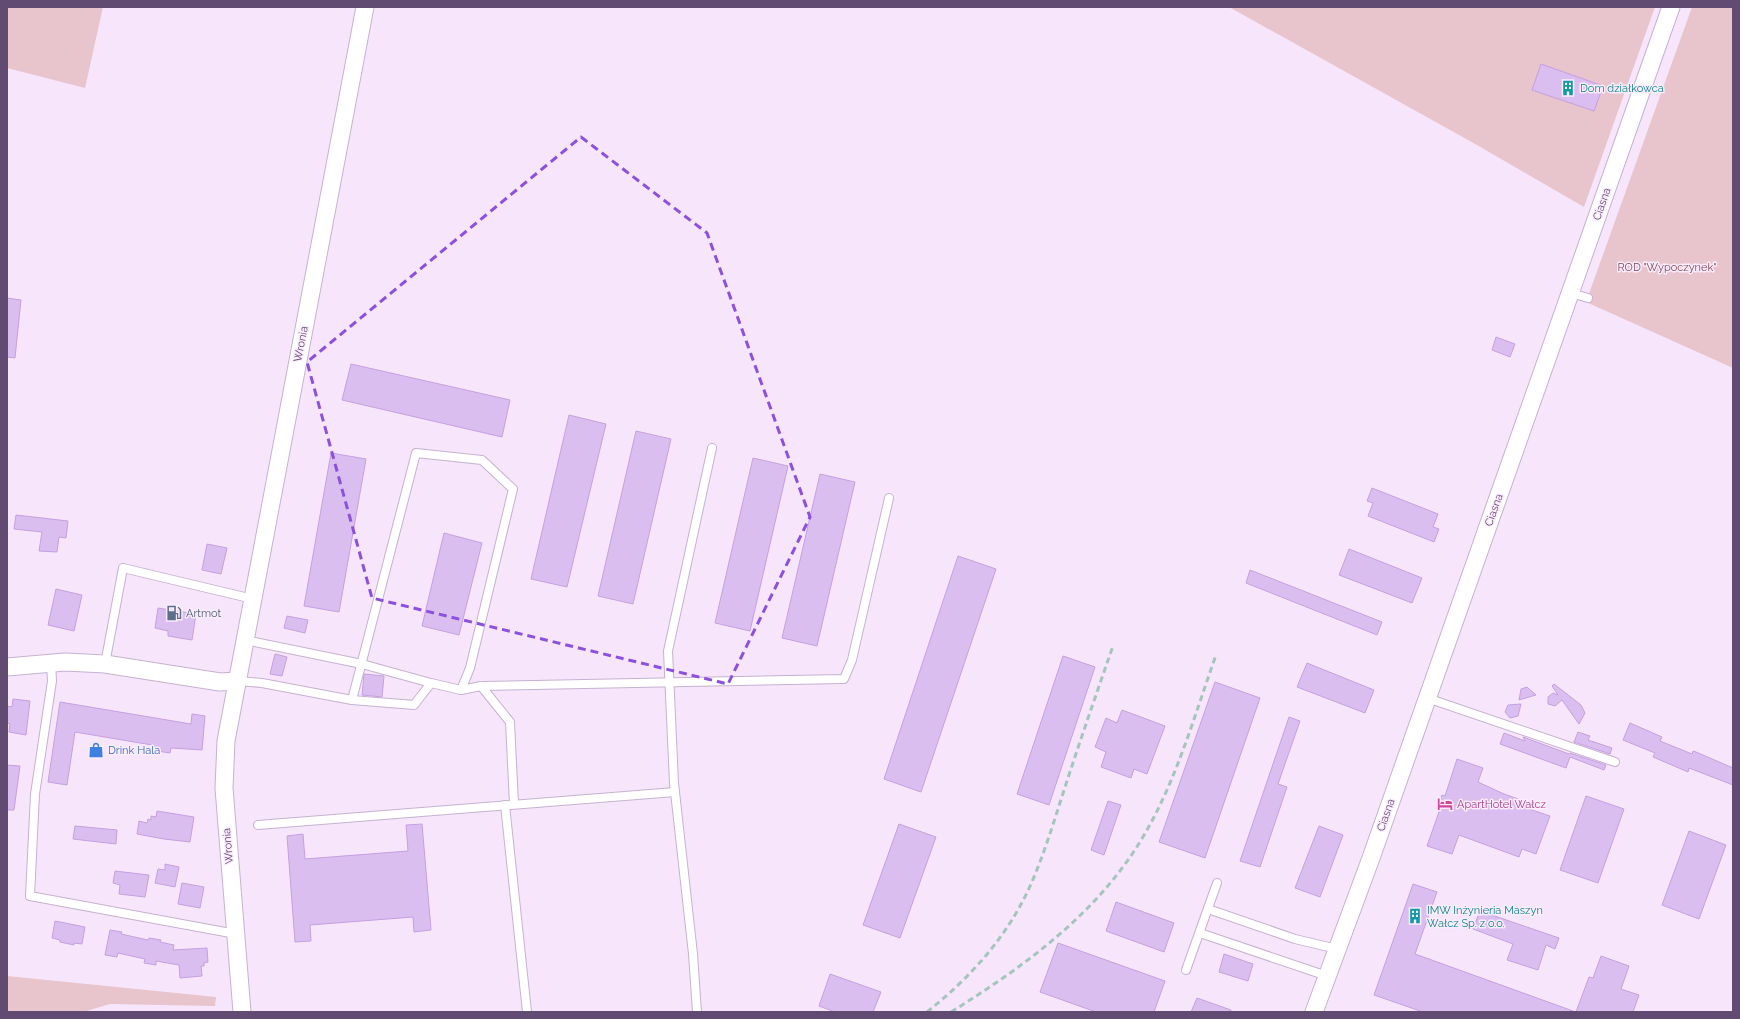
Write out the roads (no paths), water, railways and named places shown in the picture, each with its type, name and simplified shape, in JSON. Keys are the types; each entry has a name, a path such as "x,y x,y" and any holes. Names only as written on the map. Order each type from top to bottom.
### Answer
{"street":[{"name":"Wronia","path":"242,1012 224,788 226,741 365,7"},
{"name":"Ciasna","path":"1316,1012 1327,976 1571,293 1650,63 1671,7"},
{"path":"7,667 51,663 105,664 220,682 237,681"}],"lane":[{"path":"1571,293 1588,298"},
{"path":"697,1012 693,954 675,792 668,683 668,651 712,448"},
{"path":"352,700 416,453 482,460 513,489 470,668 461,690"},
{"path":"245,640 362,664 430,684 461,690 481,686 844,679 852,660 888,498"},
{"path":"105,664 123,568 253,599"},
{"path":"51,663 52,681 35,794 30,896 236,934"},
{"path":"237,681 257,683 352,700 414,705 430,684"},
{"path":"481,686 510,722 514,804"},
{"path":"1427,698 1615,762"},
{"path":"258,826 675,792"},
{"path":"505,805 527,1012"},
{"path":"1186,970 1217,883"},
{"path":"1208,909 1295,939 1337,949"},
{"path":"1200,933 1327,976"}],"railway":[{"path":"927,1012 959,985 987,954 1000,938 1022,903 1045,847 1113,646"},
{"path":"951,1012 1008,975 1061,933 1086,910 1129,859 1147,830 1168,788 1216,655"}],"place":[{"name":"Dom działkowca","path":"1568,88"},
{"name":"Artmot","path":"174,613"},
{"name":"Drink Hala","path":"96,750"},
{"name":"ApartHotel Wałcz","path":"1445,804"},
{"name":"IMW Inżynieria Maszyn Wałcz Sp. z o.o.","path":"1415,916"}],"park label":[{"name":"ROD \"Wypoczynek\"","path":"1667,267"}]}
